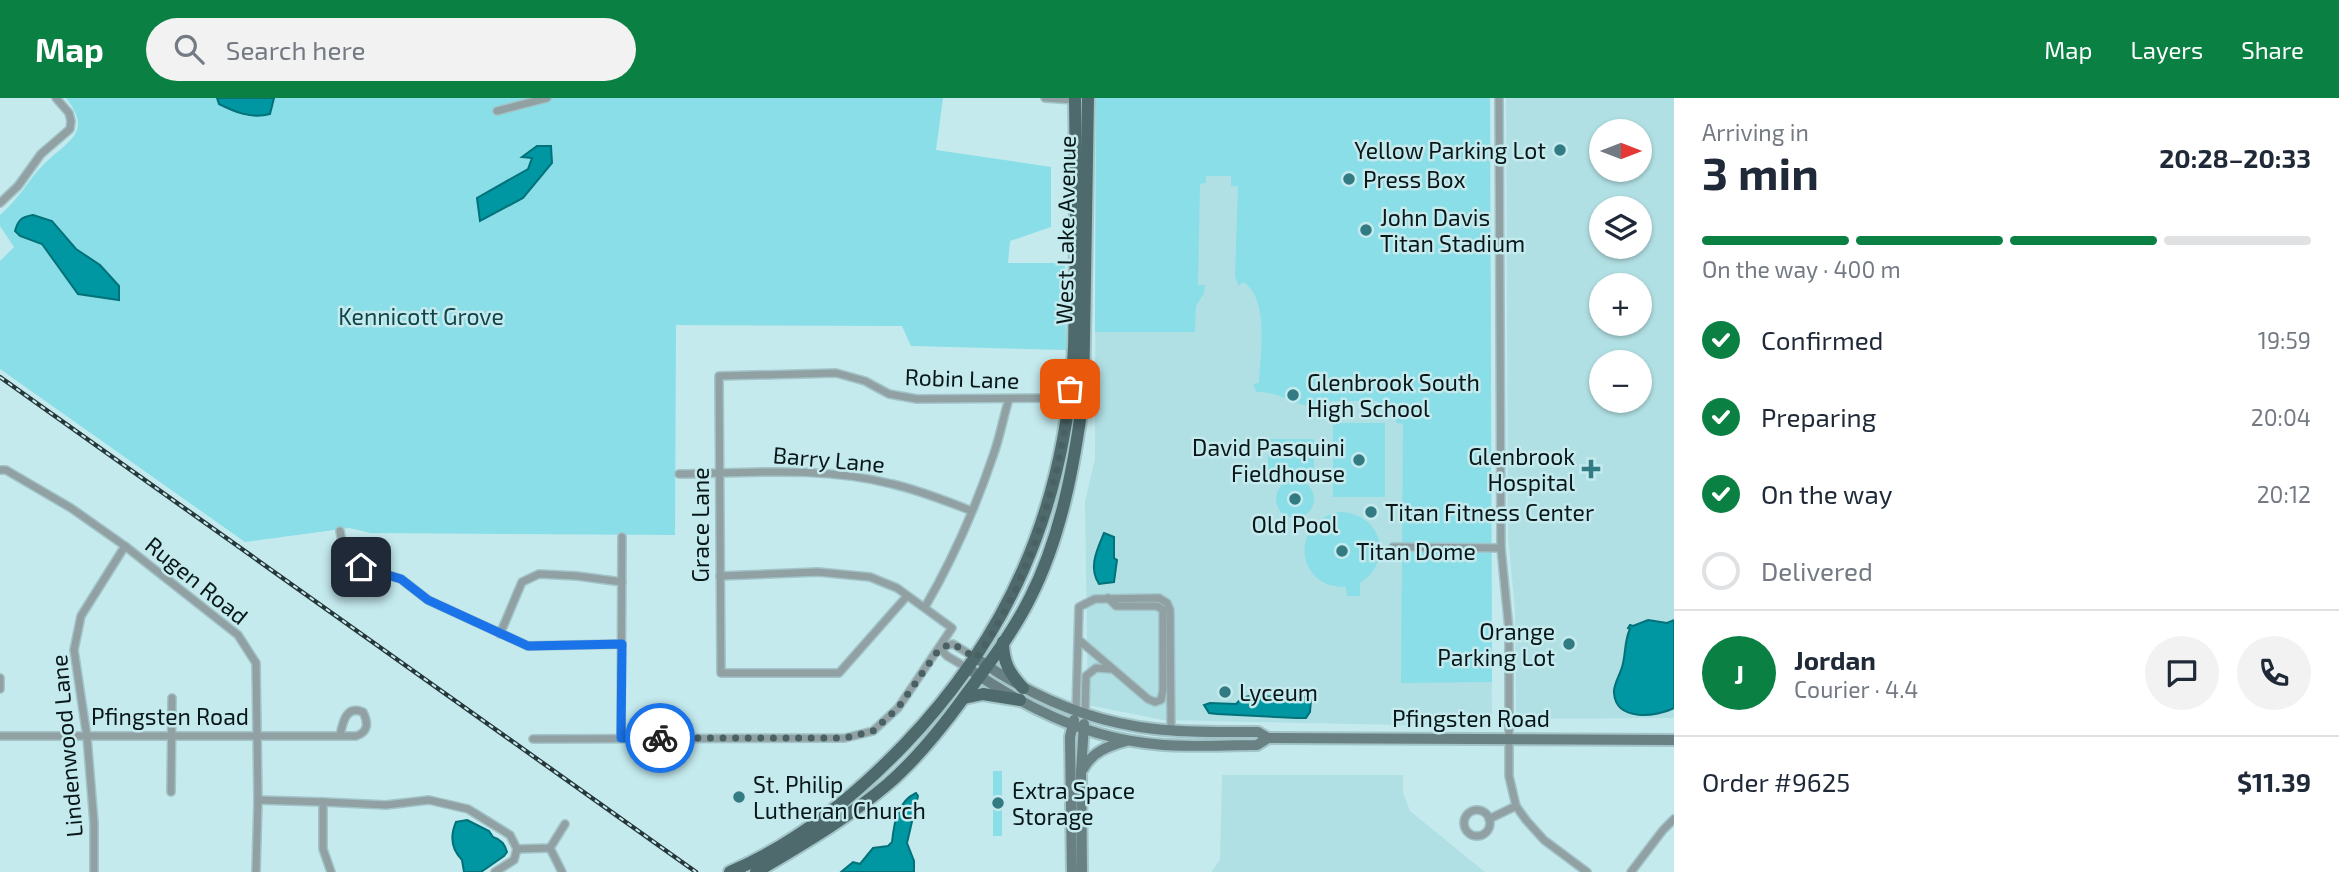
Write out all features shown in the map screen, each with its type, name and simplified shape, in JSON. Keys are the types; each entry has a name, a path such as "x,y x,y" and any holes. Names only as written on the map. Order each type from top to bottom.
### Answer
{"main road":[{"name":"West Lake Avenue","path":"978,667 1003,642 1030,598 1052,541 1070,481 1076,398 1074,360 1080,99"},
{"name":"West Lake Avenue","path":"978,667 1043,518 1076,398"},
{"path":"964,698 983,694 1021,694 1009,673 1003,642"},
{"path":"756,872 848,816 889,783 932,740 964,698 978,667"},
{"path":"730,872 799,834 862,786 978,667"},
{"name":"Pfingsten Road","path":"978,667 1078,727 1129,740 1168,744 1257,746 1268,738"},
{"name":"Pfingsten Road","path":"1021,694 1122,724 1171,731 1258,732 1268,738 1674,740"},
{"path":"1080,712 1078,727 1082,872"},
{"path":"1072,872 1070,737 1078,727"},
{"path":"1081,772 1090,758 1099,751 1129,740"}],"street":[{"path":"0,203 18,186 41,154 70,130 69,113 55,98"},
{"path":"497,111 547,98"},
{"path":"1045,98 1080,99"},
{"path":"1499,98 1501,548 1509,630 1509,776 1516,806 1544,840 1587,872"},
{"name":"Robin Lane","path":"719,376 836,373 865,381 889,394 918,399 1076,398"},
{"name":"Grace Lane","path":"719,376 721,673 839,673 907,596"},
{"path":"925,607 954,555 972,511 994,453 1009,399"},
{"name":"Rugen Road","path":"0,470 6,470 71,508 125,546 238,635 256,663 256,872"},
{"name":"Barry Lane","path":"678,474 788,472 852,476 891,484 972,511"},
{"path":"340,531 347,554 361,567 401,579 428,600 528,646 622,644"},
{"path":"621,738 622,537"},
{"name":"Lindenwood Lane","path":"94,872 94,823 87,737 74,650 81,616 125,546"},
{"path":"1393,547 1501,548"},
{"path":"533,739 845,738 873,731 898,708 953,628 897,588 870,577 818,572 720,576"},
{"path":"500,634 522,582 539,574 622,582"},
{"path":"1080,712 1079,607 1090,600 1154,597 1163,599 1170,606 1171,731"},
{"path":"1079,640 1151,701 1161,700 1163,610 1157,606 1116,606 1108,598"},
{"name":"Pfingsten Road","path":"953,644 978,667 947,656 940,648 953,644"},
{"path":"1080,712 1086,676 1096,668 1111,669"},
{"path":"0,678 0,689"},
{"path":"171,792 172,698"},
{"name":"Pfingsten Road","path":"0,736 172,738 340,735"},
{"path":"258,800 386,805 429,800 468,809 510,835 517,849 514,860 495,872"},
{"path":"323,802 323,849 331,872"},
{"path":"1489,819 1516,806"},
{"path":"1632,872 1662,830 1674,819"},
{"path":"550,848 565,824"},
{"path":"517,849 550,848"},
{"path":"550,848 562,872"}],"shaded area":[{"path":"217,98 274,98 270,114 256,116 225,107 219,104"},
{"name":"Glenbrook South High School","path":"1096,98 1490,98 1492,727 1163,720 1088,705 1085,502 1095,458"},
{"name":"Glenbrook Hospital","path":"1506,98 1674,98 1674,718 1516,719 1515,610 1508,537"},
{"path":"537,146 551,146 552,163 523,198 480,221 477,198 528,169 532,158 522,157"},
{"path":"33,215 52,221 76,249 100,265 119,286 119,300 78,294 42,244 20,236 15,231 21,220"},
{"path":"1104,533 1114,537 1114,558 1117,560 1114,582 1099,584 1094,565"},
{"path":"1648,620 1667,623 1674,620 1674,708 1658,714 1638,715 1622,709 1616,702 1614,690 1623,662 1630,629 1628,628"},
{"path":"1249,696 1307,697 1311,700 1310,712 1306,718 1217,714 1209,713 1204,705 1236,704"},
{"path":"1222,775 1403,775 1403,792 1410,811 1485,872 1211,872 1220,860"},
{"path":"916,793 918,796 907,843 914,861 914,872 841,872 853,862 860,864 873,848 888,846 892,842 895,821 901,807"},
{"path":"467,820 489,831 502,842 507,852 481,872 464,872 462,860 454,847 452,837 456,822"}],"green space":[{"name":"Kennicott Grove","path":"66,98 943,98 936,150 1051,167 1051,227 1010,241 1008,263 1065,263 1066,350 911,346 902,326 676,325 675,535 371,533 349,528 245,542 0,369 0,261 14,247 0,226 0,215 44,164 74,136 78,120"},
{"path":"1096,98 1490,98 1492,682 1401,683 1403,424 1397,423 1389,409 1378,406 1378,401 1315,401 1314,407 1256,392 1253,384 1259,383 1262,328 1257,301 1243,282 1239,286 1235,277 1238,186 1231,186 1231,176 1206,176 1206,183 1200,184 1198,285 1205,285 1204,293 1196,306 1195,332 1095,332"},
{"name":"David Pasquini Fieldhouse","path":"1333,423 1385,423 1385,497 1333,497"},
{"path":"1268,439 1314,439 1314,475 1268,475"},
{"name":"Old Pool","path":"1295,480 1308,486 1314,499 1308,512 1295,518 1282,512 1276,499 1282,486"},
{"name":"Titan Dome","path":"1340,512 1354,514 1366,520 1379,540 1378,563 1371,574 1360,583 1360,596 1347,596 1346,587 1329,585 1316,577 1308,566 1306,540 1312,527 1324,518"},
{"path":"993,771 1002,771 1002,836 993,836"}],"railway":[{"path":"0,377 696,872"}],"way so far":[{"path":"660,738 845,738 873,731 898,708 940,648 953,644 976,658 1000,619 1043,518 1054,485 1070,389"}],"place":[{"name":"Yellow Parking Lot","path":"1560,150"},
{"name":"Press Box","path":"1349,179"},
{"name":"John Davis Titan Stadium","path":"1366,230"},
{"name":"Glenbrook South High School","path":"1293,395"},
{"name":"David Pasquini Fieldhouse","path":"1359,460"},
{"name":"Glenbrook Hospital","path":"1591,469"},
{"name":"Old Pool","path":"1295,499"},
{"name":"Titan Fitness Center","path":"1371,512"},
{"name":"Titan Dome","path":"1342,551"},
{"name":"Orange Parking Lot","path":"1569,644"},
{"name":"Lyceum","path":"1225,692"},
{"name":"St. Philip Lutheran Church","path":"739,797"},
{"name":"Extra Space Storage","path":"998,803"}],"route":[{"path":"361,567 401,579 428,600 528,646 622,644 621,738 660,738"}]}
